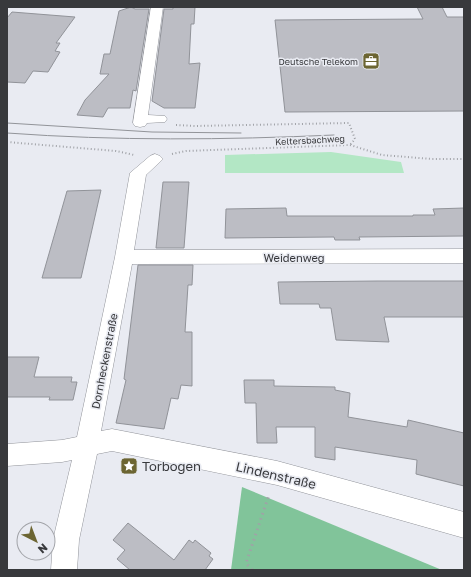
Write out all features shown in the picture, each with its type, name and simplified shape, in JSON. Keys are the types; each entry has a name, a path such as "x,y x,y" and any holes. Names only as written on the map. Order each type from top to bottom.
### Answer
{"street":[{"path":"157,7 140,121 160,119"},
{"name":"Dornheckenstraße","path":"64,570 66,540 87,445 124,257 138,173 155,159"},
{"name":"Weidenweg","path":"124,257 464,256"},
{"name":"Lindenstraße","path":"7,455 62,451 112,440 277,473 464,525"}],"path":[{"path":"140,121 195,126 349,123 355,139 350,145"},
{"path":"7,142 116,151 155,159"},
{"name":"Keltersbachweg","path":"155,159 186,151 350,145 382,155 432,159 464,159"},
{"path":"252,570 246,564 277,473"}],"green space":[{"path":"331,152 401,162 404,173 225,173 225,155"},
{"path":"242,487 442,570 231,570"}],"building":[{"path":"131,7 135,9 149,9 136,91 133,90 130,108 108,108 103,117 77,115 85,100 109,74 100,74 104,54 110,54 119,11"},
{"path":"173,7 195,7 194,24 191,24 189,64 200,63 195,108 164,108 152,101 164,9 173,9"},
{"name":"Deutsche Telekom","path":"417,7 442,7 447,17 464,17 464,111 285,112 275,20 423,19"},
{"path":"12,12 75,17 56,43 60,43 55,51 60,52 48,72 33,71 25,83 7,82 7,18"},
{"path":"163,182 189,182 184,248 156,248"},
{"path":"101,190 81,278 42,278 67,191"},
{"path":"286,208 287,216 413,216 435,215 433,209 464,208 464,236 359,237 360,240 335,240 334,237 225,238 226,209"},
{"path":"138,265 193,265 192,285 188,285 185,332 192,332 192,386 181,385 178,399 171,398 164,429 116,423 126,380 124,379"},
{"path":"464,281 464,317 384,317 389,342 336,340 331,308 320,308 319,304 280,304 278,282"},
{"path":"7,357 39,357 34,377 72,377 71,382 77,382 73,400 49,400 50,397 7,397"},
{"path":"244,380 274,380 274,386 335,387 335,390 350,393 348,417 407,427 408,420 464,433 464,486 416,474 417,460 335,447 335,460 315,457 315,427 276,427 277,443 257,443 256,403 245,403"},
{"path":"128,523 174,560 189,540 193,543 195,540 211,553 209,556 213,559 205,570 130,570 117,559 125,550 113,540"}],"tram line":[{"path":"7,123 152,132 241,133"},
{"path":"7,133 48,136 170,139 334,135"}],"place":[{"name":"Deutsche Telekom","path":"371,61"},
{"name":"Torbogen","path":"129,466"}]}
